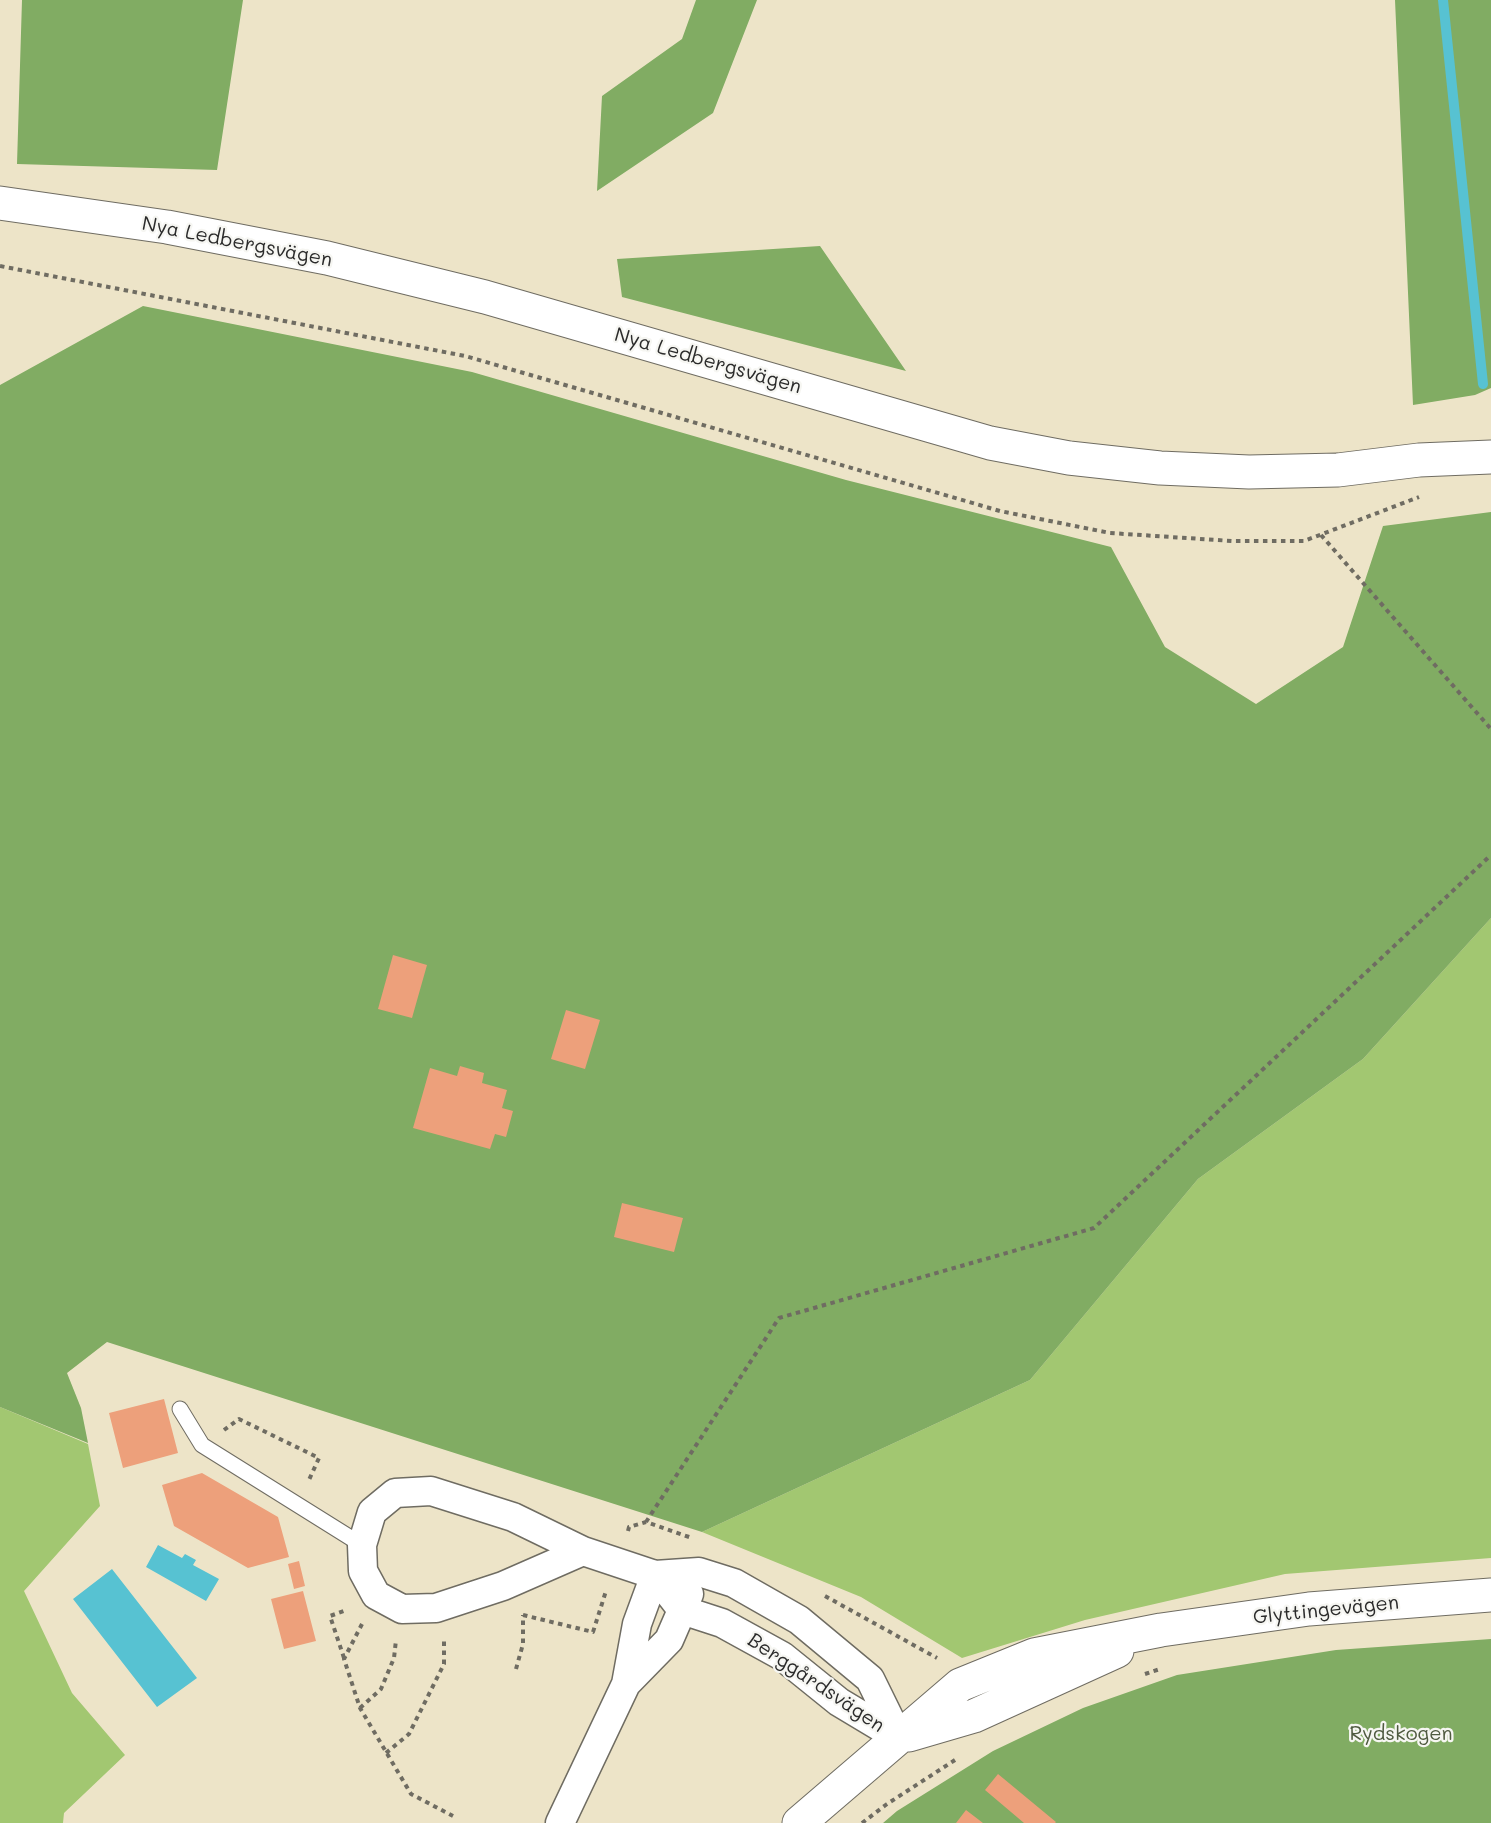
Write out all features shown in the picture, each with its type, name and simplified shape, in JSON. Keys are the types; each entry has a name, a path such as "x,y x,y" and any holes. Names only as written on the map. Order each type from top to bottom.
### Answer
{"street":[{"name":"Nya Ledbergsvägen","path":"0,203 167,227 327,258 485,297 990,443 1069,458 1160,468 1249,472 1338,470 1419,460 1491,457"},
{"name":"Nya Ledbergsvägen","path":"1419,460 1491,434"},
{"path":"583,1551 503,1586 436,1608 402,1609 376,1595 363,1571 362,1545 372,1512 395,1493 431,1491 513,1517 583,1551 655,1575 682,1610"},
{"path":"626,1684 669,1640 699,1572"},
{"name":"Berggårdsvägen","path":"655,1575 699,1572 734,1583 799,1620 870,1679 899,1738"},
{"path":"560,1823 626,1684 637,1624 655,1575"},
{"name":"Glyttingevägen","path":"799,1823 899,1738 974,1716 1161,1630 1309,1609 1491,1595"},
{"name":"Berggårdsvägen","path":"682,1610 722,1623 782,1656 839,1702 899,1738"}],"lane":[{"path":"180,1409 202,1445 362,1545"}],"path":[{"path":"0,266 465,356 1011,513 1110,533 1232,542 1304,542 1427,494"},
{"path":"1321,536 1491,729"},
{"path":"646,1522 779,1318 1094,1228 1491,855"},
{"path":"202,1445 239,1419 319,1458 298,1505"},
{"path":"516,1669 523,1644 523,1615 518,1578"},
{"path":"344,1611 330,1616 360,1708 411,1794 453,1816"},
{"path":"344,1659 362,1623"},
{"path":"360,1708 381,1689 394,1658 397,1635"},
{"path":"386,1753 409,1734 444,1664 444,1635"},
{"path":"1138,1676 1169,1665"},
{"path":"862,1823 887,1804 956,1760"}],"green space":[{"path":"22,0 243,0 217,170 17,164"},
{"path":"696,0 757,0 713,113 597,191 602,96 682,39"},
{"path":"1395,0 1491,0 1491,388 1475,395 1413,405"},
{"path":"820,246 906,371 622,297 617,259"},
{"path":"143,306 472,372 846,480 1111,547 1165,647 1256,704 1343,647 1383,526 1491,512 1491,918 1363,1059 1198,1179 1030,1380 702,1532 107,1342 67,1373 81,1408 88,1443 0,1407 0,385"},
{"path":"1491,918 1491,1558 1285,1574 1085,1620 962,1658 861,1597 702,1532 1030,1380 1198,1179 1363,1059"},
{"path":"0,1407 88,1444 100,1506 24,1591 72,1693 125,1755 64,1813 63,1823 0,1823"},
{"name":"Rydskogen","path":"1491,1639 1491,1823 883,1823 897,1811 993,1751 1083,1708 1177,1675 1336,1650"}],"water":[{"path":"158,1545 182,1558 185,1554 196,1560 193,1565 219,1579 206,1601 146,1567"},
{"path":"112,1569 197,1678 157,1707 73,1599"}],"building":[{"path":"393,955 427,965 412,1018 378,1009"},
{"path":"566,1010 600,1020 585,1069 551,1059"},
{"path":"460,1066 484,1073 482,1083 507,1090 502,1108 513,1111 506,1137 495,1134 490,1149 413,1128 430,1068 457,1076"},
{"path":"622,1203 683,1218 674,1252 614,1237"},
{"path":"164,1399 178,1453 123,1468 109,1413"},
{"path":"202,1473 278,1517 289,1557 248,1568 174,1526 162,1485"},
{"path":"299,1561 305,1586 294,1589 288,1564"},
{"path":"303,1591 316,1641 284,1649 271,1599"},
{"path":"998,1774 1056,1822 1024,1823 985,1790"},
{"path":"966,1810 983,1823 956,1823"}],"waterway":[{"path":"1443,0 1483,384"}]}
